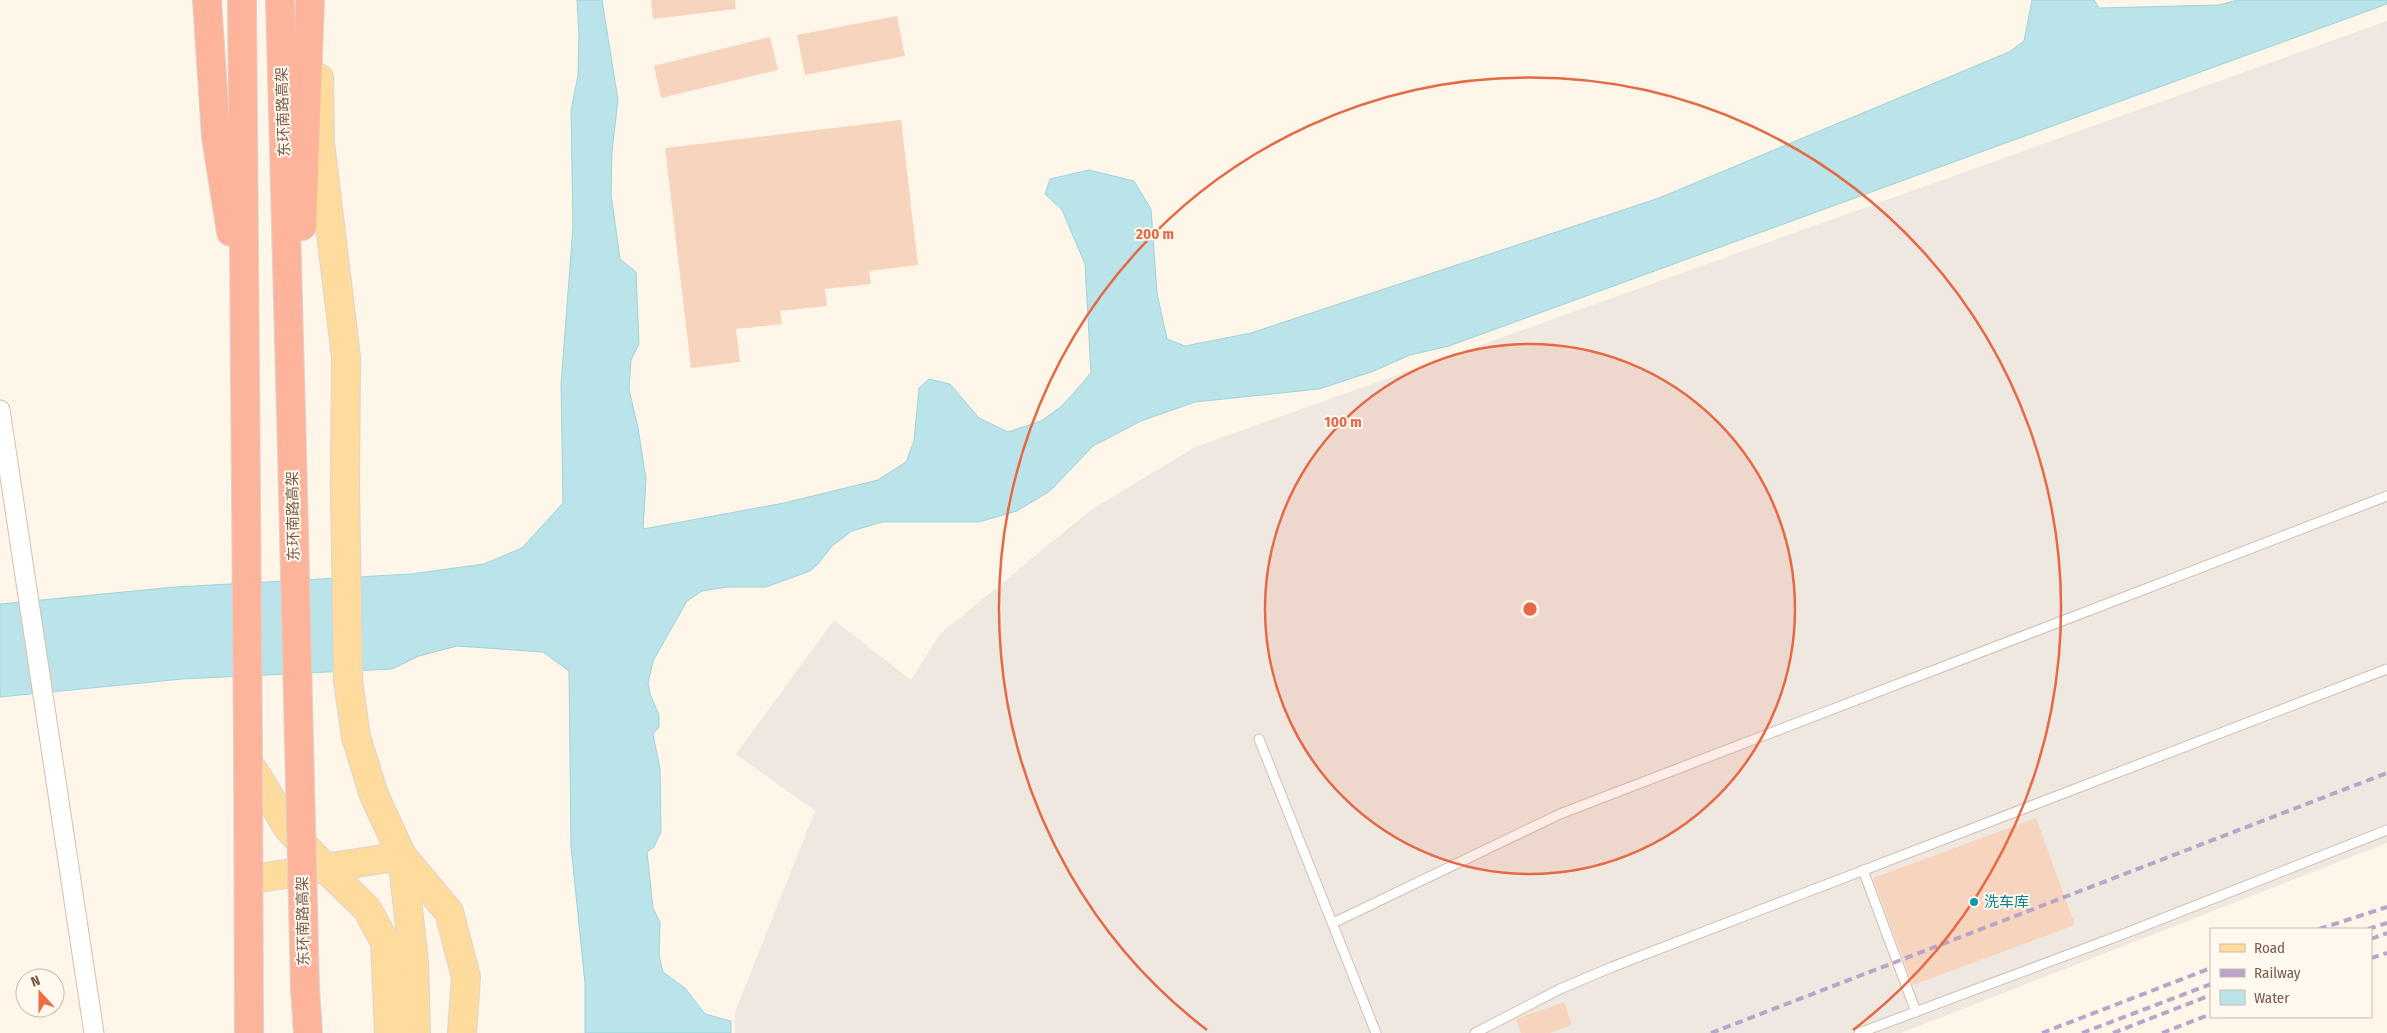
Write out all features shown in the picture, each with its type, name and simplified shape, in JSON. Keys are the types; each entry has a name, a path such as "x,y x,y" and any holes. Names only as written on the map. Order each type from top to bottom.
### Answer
{"highway":[{"path":"207,0 216,137 245,312"},
{"path":"242,0 248,1033"},
{"name":"东环南路高架","path":"280,0 305,989 304,1033"},
{"path":"290,392 304,187 310,0"},
{"path":"305,989 308,1033"}],"main road":[{"path":"248,1033 251,991 255,735 253,500 255,0"},
{"path":"317,0 320,143 346,357 345,487 348,681 356,737 374,796 402,856 449,912 466,977 462,1033"},
{"path":"254,771 288,828 325,868 368,909 385,942 389,1033"},
{"path":"253,878 402,856"},
{"path":"402,856 414,962 416,1033"}],"street":[{"path":"0,410 94,1033"}],"lane":[{"path":"1332,924 1560,814 2387,496"},
{"path":"1475,1033 1560,990 1612,967 2387,668"},
{"path":"1259,738 1376,1033"},
{"path":"1860,1033 2126,933 2387,830"},
{"path":"1863,870 1916,1012"}],"shaded area":[{"path":"2387,21 2387,843 1901,1033 735,1033 735,1012 815,811 736,754 834,620 911,680 940,634 1091,510 1195,447"}],"water":[{"path":"577,0 602,0 618,100 612,151 611,194 620,259 636,272 639,344 631,360 629,389 638,428 646,479 643,529 784,503 878,480 906,462 914,441 919,388 929,379 950,384 979,418 1008,432 1041,421 1062,406 1091,373 1085,264 1062,210 1045,194 1050,179 1089,170 1134,181 1151,209 1157,293 1167,339 1185,346 1251,333 1659,198 2009,52 2024,41 2032,0 2094,0 2099,8 2219,5 2237,0 2387,0 2387,4 1449,346 1410,355 1374,371 1319,389 1195,402 1141,421 1093,446 1050,491 1017,511 979,522 882,522 852,531 832,546 810,571 766,587 727,587 702,591 687,601 653,661 648,683 650,694 659,715 659,727 653,734 660,769 661,832 654,847 647,852 653,908 660,922 659,955 663,972 685,988 705,1014 731,1021 731,1033 585,1033 585,983 571,846 569,671 543,652 457,646 419,656 392,669 182,679 0,697 0,604 175,587 411,574 484,564 522,548 563,503 561,385 573,227 571,111 578,75 579,36"}],"building":[{"path":"651,0 735,0 736,9 653,19"},
{"path":"897,16 905,56 805,75 797,35"},
{"path":"770,37 778,70 661,98 654,66"},
{"path":"901,120 918,265 869,271 871,284 825,289 827,306 780,311 782,324 736,329 740,362 691,368 665,148"},
{"name":"洗车库","path":"2036,818 2075,925 1913,985 1873,878"},
{"path":"1564,1002 1572,1025 1550,1033 1521,1033 1516,1019"}],"railway":[{"path":"1711,1033 2387,773"},
{"path":"2322,928 2387,907"},
{"path":"2371,928 2387,923"},
{"path":"2372,939 2387,933"},
{"path":"2372,958 2387,953"},
{"path":"2042,1033 2210,968"},
{"path":"2082,1033 2210,984"},
{"path":"2113,1033 2210,995"},
{"path":"2162,1033 2210,1014"}],"place":[{"name":"洗车库","path":"1974,902"}]}
